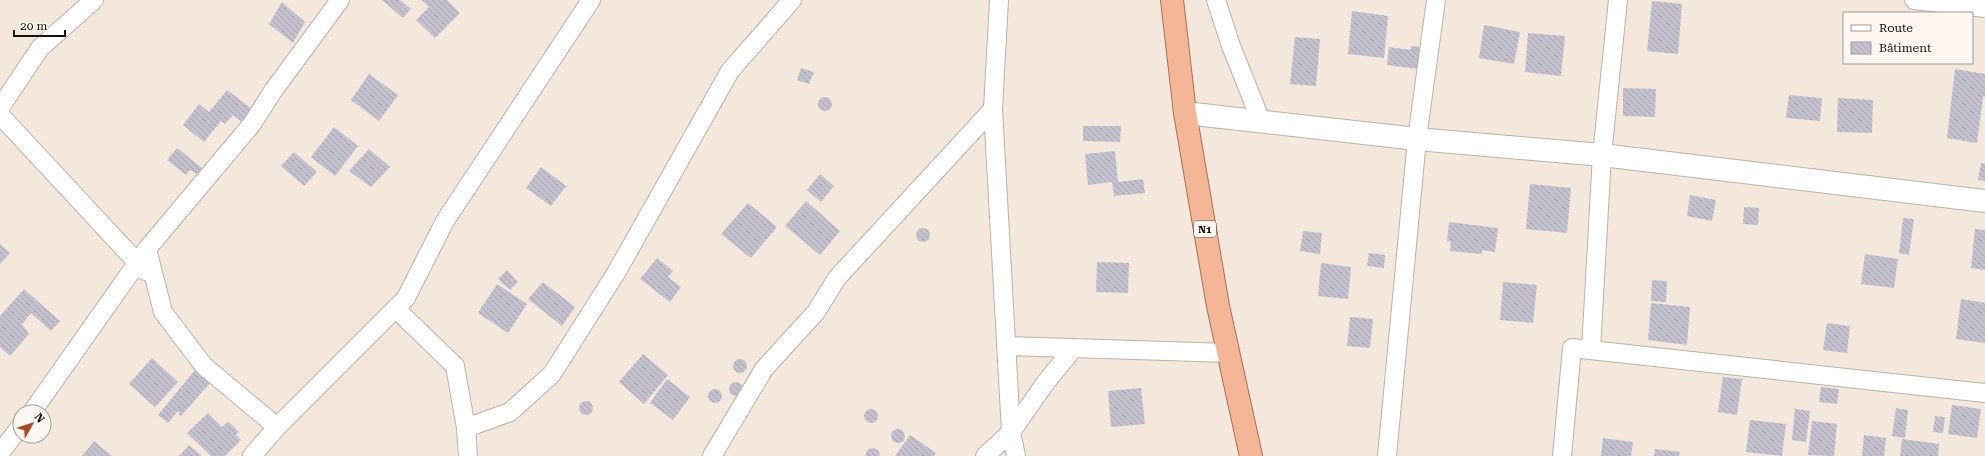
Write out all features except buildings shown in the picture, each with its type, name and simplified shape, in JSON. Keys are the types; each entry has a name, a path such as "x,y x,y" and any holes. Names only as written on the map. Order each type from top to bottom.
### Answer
{"highway":[{"name":"N1","path":"1172,0 1185,113 1218,306 1251,456"}],"street":[{"path":"0,108 40,48 94,0"},
{"path":"38,404 142,256 252,124 272,92 340,0"},
{"path":"252,456 277,428 406,298 445,220 591,0"},
{"path":"466,428 510,412 552,374 616,273 730,71 792,0"},
{"path":"999,0 993,109 1011,432 1016,456"},
{"path":"1216,0 1231,46 1261,121"},
{"path":"1387,456 1417,139 1436,0"},
{"path":"1591,350 1602,155 1618,0"},
{"path":"1914,0 1985,8"},
{"path":"712,456 764,369 816,312 837,278 993,109"},
{"path":"1185,113 1417,139 1602,155 1985,201"},
{"path":"0,115 142,256 155,283 163,312 204,366 277,428"},
{"path":"396,309 455,366 466,428 468,456"},
{"path":"1006,346 1229,353"},
{"path":"985,456 1011,432 1046,382 1074,348"},
{"path":"1562,456 1572,348 1985,393"},
{"path":"0,453 12,437"}]}
